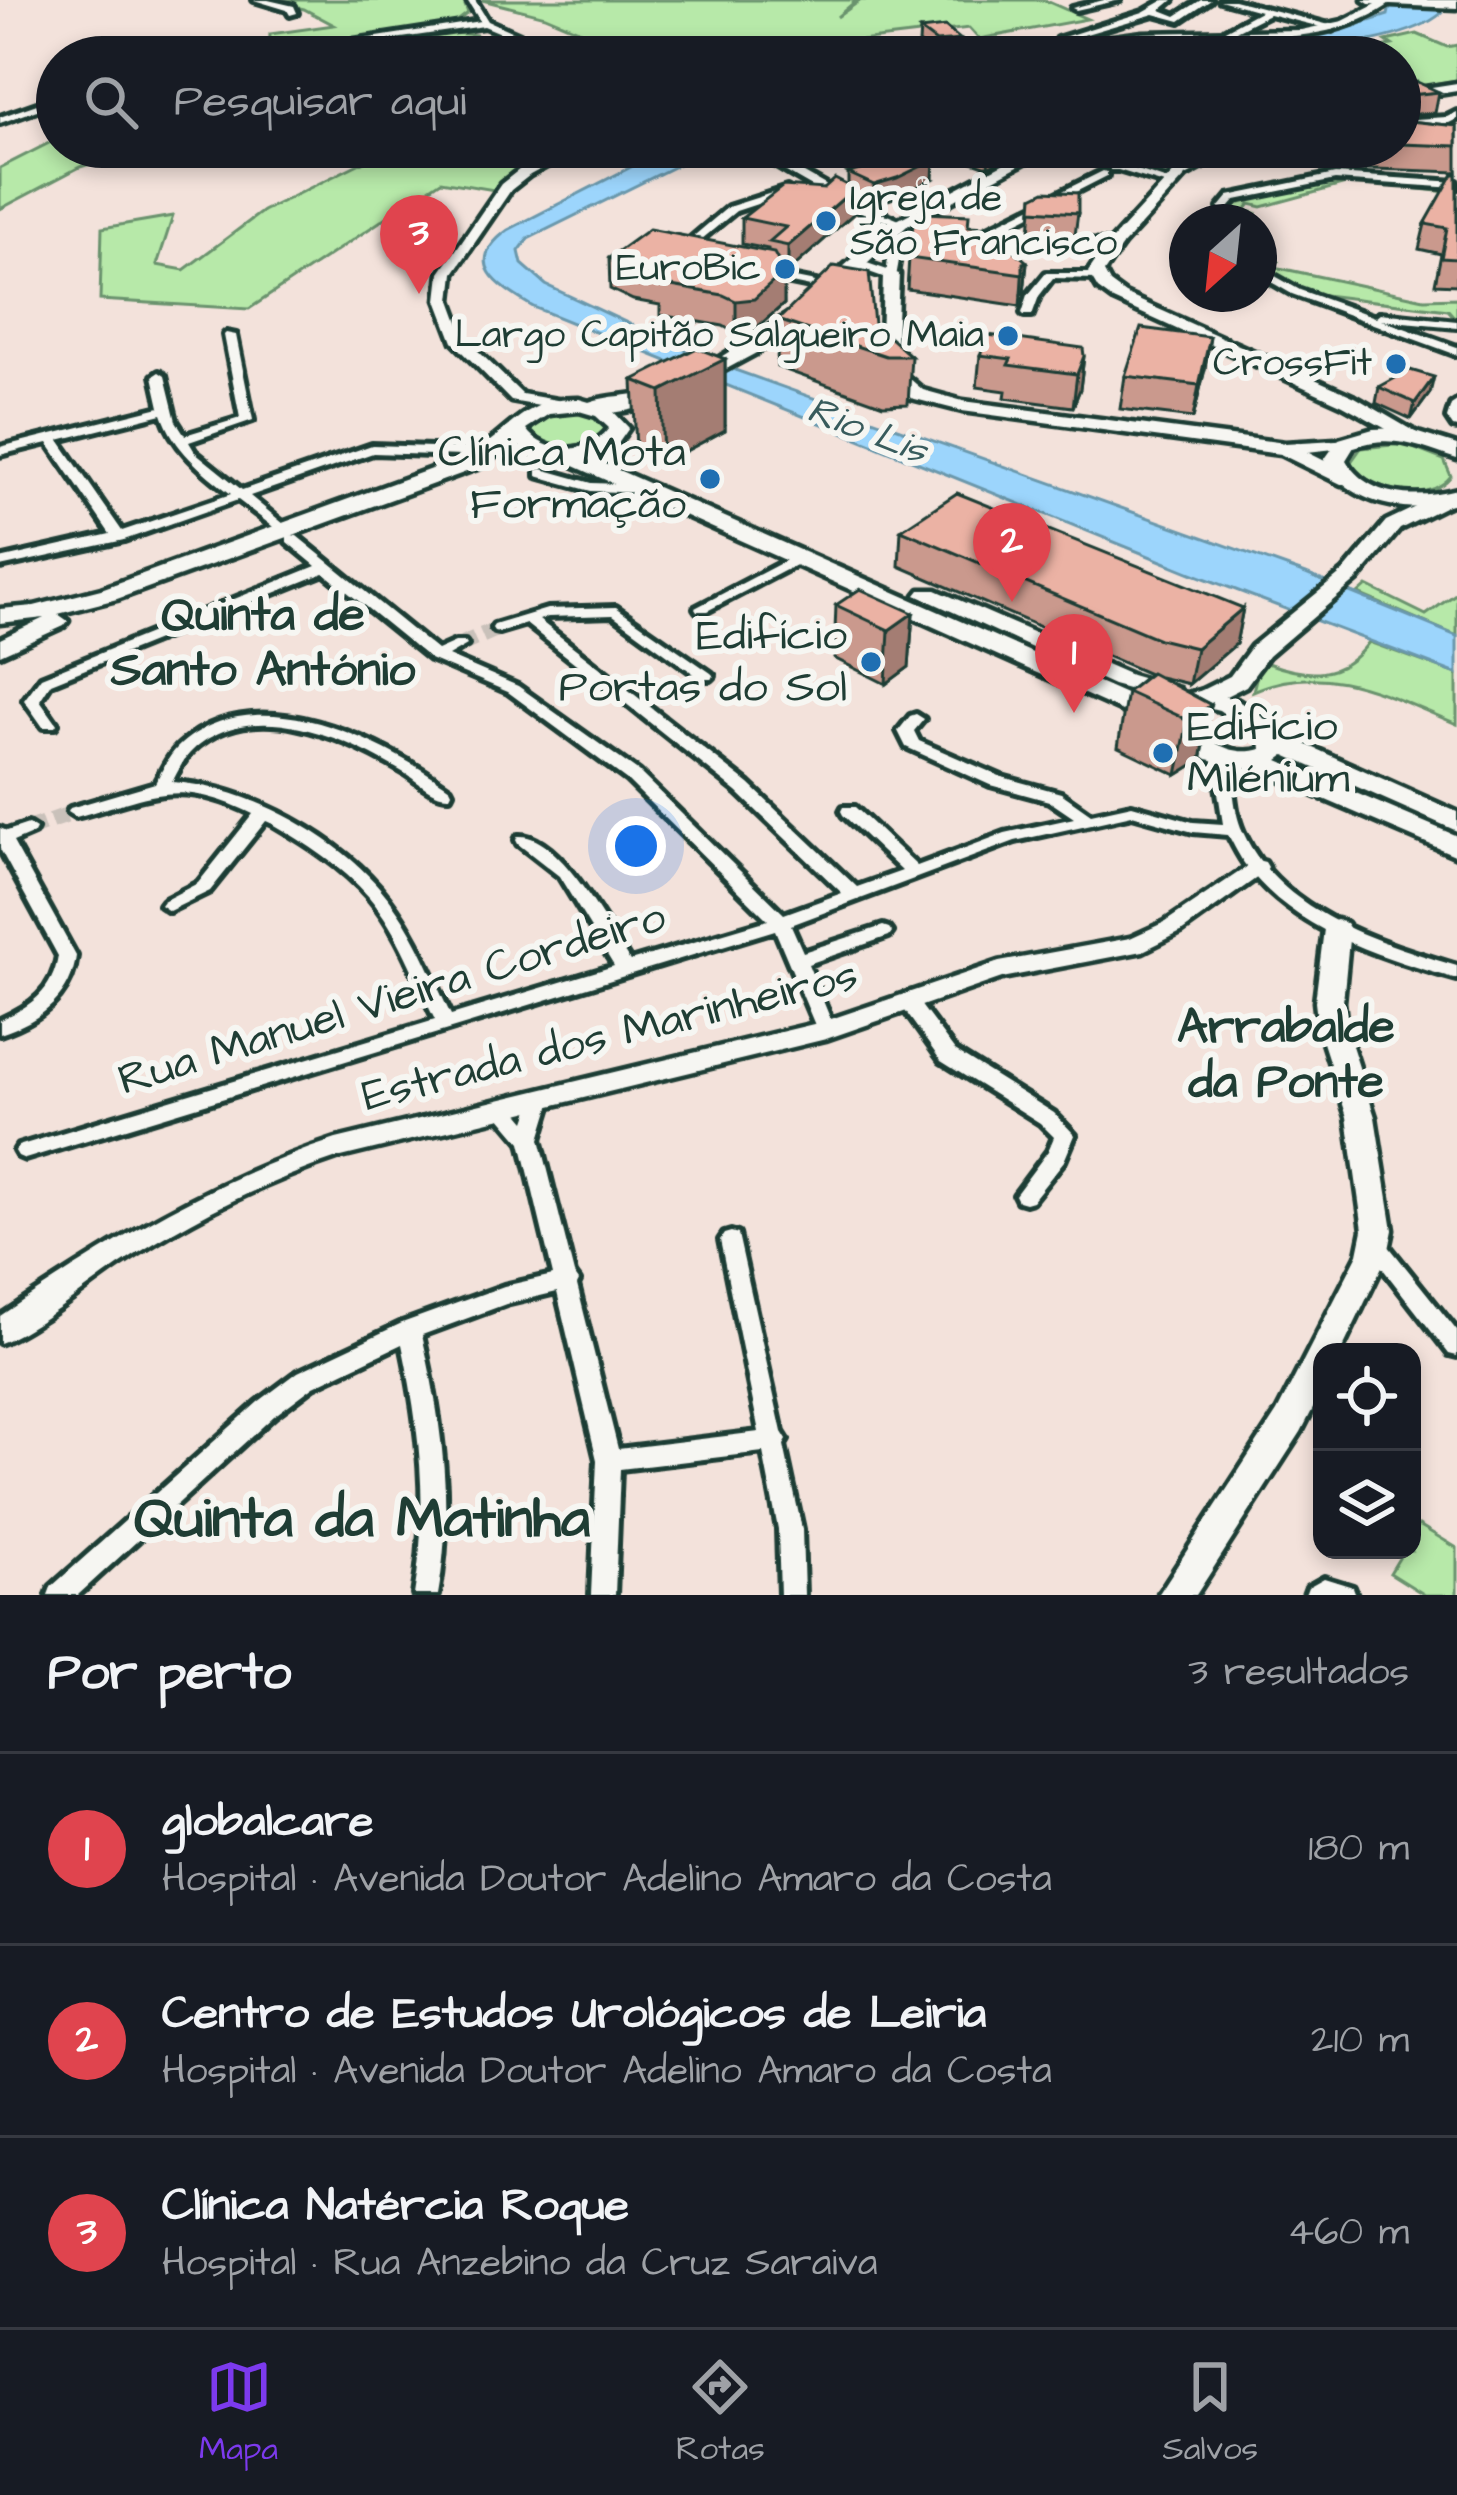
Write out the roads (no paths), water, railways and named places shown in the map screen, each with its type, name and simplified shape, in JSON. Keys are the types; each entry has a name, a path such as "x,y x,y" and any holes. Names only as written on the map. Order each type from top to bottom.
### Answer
{"main road":[{"path":"1376,2 1457,4"},
{"path":"1421,93 1457,87"},
{"path":"289,536 494,453 540,410 646,401 729,362 833,297 848,270 902,223 1006,168"},
{"path":"1114,246 1096,276 1131,303 1440,444"},
{"path":"848,270 870,267 891,274 879,310 886,368 917,394 962,406 1285,449 1346,443 1375,434 1440,444"},
{"path":"3,631 496,464 551,460 597,449 646,401"},
{"path":"578,406 610,415 617,433 647,469 709,498 1122,680 1243,713"},
{"path":"519,426 525,445 551,460 650,489 1186,730"},
{"path":"1346,443 1335,460 1393,525"},
{"path":"1285,449 1399,500 1453,498"},
{"path":"1453,498 1393,525 1347,578 1260,651 1238,681 1177,711 1186,730 1222,767 1260,754 1457,822"},
{"path":"1238,681 1243,713 1260,754 1457,848"},
{"path":"1330,1343 1376,1245 1377,1211 1361,1117 1332,1027 1329,1002 1337,929"},
{"path":"1176,1595 1289,1422 1313,1376"}],"street":[{"path":"258,0 291,8 293,13"},
{"path":"471,0 485,23"},
{"path":"1076,8 1116,0"},
{"path":"1068,36 1154,11 1169,0"},
{"path":"1154,11 1177,19 1207,0"},
{"path":"1223,0 1333,27"},
{"path":"1358,0 1376,2"},
{"path":"1170,36 1333,27 1356,20 1376,2"},
{"path":"1224,32 1267,11"},
{"path":"1271,34 1289,21"},
{"path":"396,36 485,23 516,36"},
{"path":"0,120 36,107"},
{"path":"1421,121 1457,115"},
{"path":"537,168 506,187 454,260 445,284 445,305 458,339 475,361 517,398 578,406"},
{"path":"786,168 920,234"},
{"path":"891,274 895,242 920,234 1114,246 1188,168"},
{"path":"985,238 986,233 1112,169 1172,183"},
{"path":"1228,204 1233,198 1323,179 1457,184"},
{"path":"698,260 676,256 737,207 811,184"},
{"path":"742,270 833,297"},
{"path":"1028,313 1052,274 1096,276"},
{"path":"1277,280 1457,351"},
{"path":"1363,317 1457,324"},
{"path":"180,441 247,420 230,335"},
{"path":"159,376 166,410 180,441 238,494 435,656 513,689 632,776 782,922 826,1030"},
{"path":"517,398 519,426"},
{"path":"1457,405 1453,418 1457,424"},
{"path":"0,451 166,410"},
{"path":"50,437 119,537"},
{"path":"0,563 119,537 372,449 494,453"},
{"path":"702,608 800,557"},
{"path":"50,724 32,700 46,680 326,567"},
{"path":"499,628 584,608 625,613 706,676"},
{"path":"527,618 743,788 854,895"},
{"path":"435,656 460,644"},
{"path":"160,788 167,768 198,737 265,719 349,736 411,766 444,792"},
{"path":"916,719 906,731 912,745 996,781 1055,797 1086,818"},
{"path":"1222,767 1234,830 1257,867 1295,902 1337,929 1457,974"},
{"path":"76,812 160,788 202,789 263,813 328,854 377,894 446,1023"},
{"name":"Rua Manuel Vieira Cordeiro","path":"25,1151 782,922 1011,837 1132,810 1193,827 1234,830"},
{"path":"848,811 914,872"},
{"path":"169,904 204,887 263,813"},
{"path":"0,1027 22,1019 50,997 67,970 67,956 2,836 28,830"},
{"path":"524,840 565,872 625,969"},
{"name":"Estrada dos Marinheiros","path":"0,1331 169,1220 238,1184 336,1149 826,1030 999,970 1147,941 1257,867"},
{"path":"797,961 884,932"},
{"path":"907,1001 947,1056 1047,1118 1065,1135 1057,1155 1024,1195"},
{"path":"530,1138 542,1100"},
{"path":"503,1109 530,1138 609,1460 603,1595"},
{"path":"731,1240 775,1440 790,1528 792,1595"},
{"path":"1376,1245 1457,1347"},
{"path":"60,1595 266,1409 352,1354 504,1295 568,1281"},
{"path":"410,1330 430,1448 433,1524 426,1595"},
{"path":"609,1460 775,1440"},
{"path":"1317,1595 1324,1590 1344,1595"}],"water":[{"path":"1391,2 1448,6 1428,22 1391,36 1296,36 1344,29 1388,15"},
{"name":"Rio Lis","path":"629,168 672,168 528,239 519,251 522,264 546,285 707,360 1306,574 1457,636 1457,674 1191,573 533,307 498,282 486,264 494,242 508,230"}],"tunnel":[{"path":"460,645 499,628"},
{"path":"28,829 76,812"}],"place":[{"name":"Igreja de São Francisco","path":"826,221"},
{"name":"EuroBic","path":"785,269"},
{"name":"Clínica Natércia Roque","path":"419,294"},
{"name":"Largo Capitão Salgueiro Maia","path":"1008,336"},
{"name":"CrossFit","path":"1396,364"},
{"name":"Clínica Mota Formação","path":"710,479"},
{"name":"Centro de Estudos Urológicos de Leiria","path":"1012,602"},
{"name":"Edifício Portas do Sol","path":"871,662"},
{"name":"globalcare","path":"1074,713"},
{"name":"Edifício Milénium","path":"1163,753"}],"district":[{"name":"Quinta de Santo António","path":"263,644"},
{"name":"Arrabalde da Ponte","path":"1286,1056"},
{"name":"Quinta da Matinha","path":"362,1519"}]}
